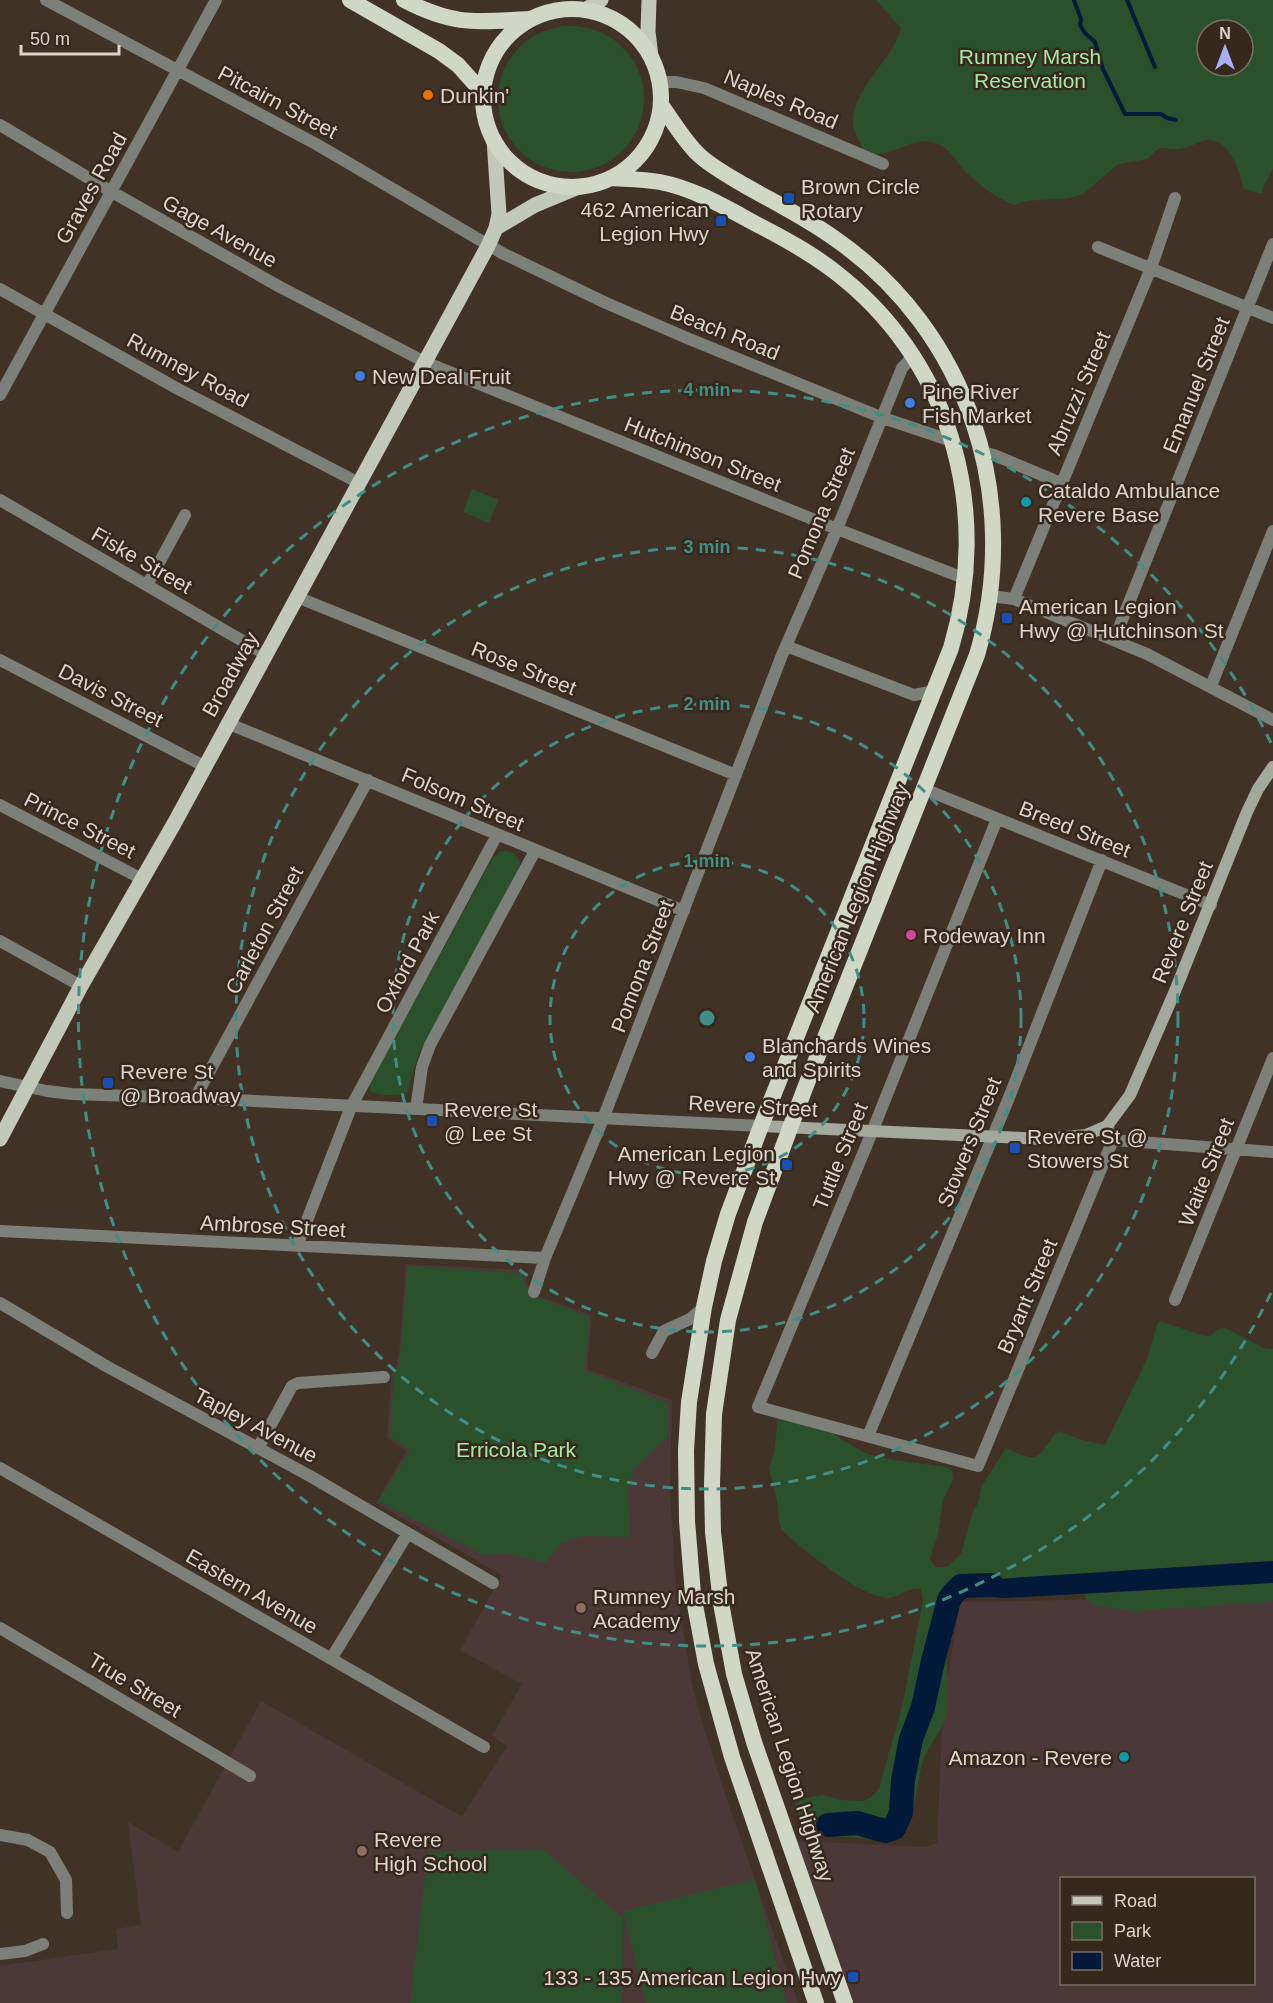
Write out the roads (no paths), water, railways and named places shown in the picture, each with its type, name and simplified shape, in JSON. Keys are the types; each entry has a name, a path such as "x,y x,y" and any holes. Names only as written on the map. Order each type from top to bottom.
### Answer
{"highway":[{"path":"350,0 439,51 458,66 483,93"},
{"path":"404,0 434,15 457,21 530,19 557,10 585,10 607,16 627,28 638,38 651,57 660,82 661,105 654,131 646,148 626,168 611,178 580,186 558,185 536,179 507,159 494,140 486,122 483,93 487,70 497,50 512,32 530,19"},
{"name":"American Legion Highway","path":"661,105 686,141 701,157 720,171 834,238 872,268 896,292 930,336 952,373 968,407 982,452 993,521 990,596 983,633 973,666 791,1127 745,1251 723,1343 713,1438 713,1532 725,1626 741,1697 754,1742 845,2003"},
{"name":"American Legion Highway","path":"611,178 654,181 691,191 795,245 825,264 861,294 886,320 913,356 936,398 952,441 961,475 966,510 968,545 966,579 954,638 935,691 761,1126 721,1237 704,1307 692,1378 686,1450 687,1521 697,1617 709,1680 727,1741 816,2003"}],"main road":[{"path":"585,10 601,0"},
{"path":"649,0 648,31 651,57"},
{"name":"Broadway","path":"0,1139 81,986 142,879 488,246 496,228 499,204 494,140"},
{"path":"496,228 534,205 580,186"},
{"name":"Revere Street","path":"761,1126 1045,1139 1086,1135 1107,1126 1130,1095 1211,905 1247,812 1258,789 1273,767"}],"street":[{"name":"Pitcairn Street","path":"46,0 338,157 488,246"},
{"name":"Graves Road","path":"0,395 216,0"},
{"name":"Naples Road","path":"660,82 676,82 704,88 883,164"},
{"name":"Gage Avenue","path":"0,125 112,192 280,287 425,362"},
{"name":"Abruzzi Street","path":"1014,599 1151,268 1175,198"},
{"name":"Emanuel Street","path":"1114,640 1273,244"},
{"name":"Beach Road","path":"488,246 606,303 883,418 952,441"},
{"path":"1098,247 1273,318"},
{"name":"Rumney Road","path":"0,288 178,389 359,483"},
{"name":"Pomona Street","path":"534,1292 545,1258 603,1119 786,646 837,529 902,368 913,356"},
{"name":"Hutchinson Street","path":"425,362 966,579"},
{"path":"982,452 1061,483"},
{"name":"Fiske Street","path":"0,500 265,654"},
{"path":"147,585 185,515"},
{"path":"1211,686 1273,531"},
{"path":"990,596 1014,599 1147,654 1273,720"},
{"name":"Rose Street","path":"297,597 736,775"},
{"path":"786,646 914,695 935,691"},
{"name":"Davis Street","path":"0,660 204,766"},
{"name":"Folsom Street","path":"227,723 684,911"},
{"name":"Carleton Street","path":"195,1098 368,780"},
{"name":"Breed Street","path":"924,789 1211,905"},
{"name":"Prince Street","path":"0,805 142,879"},
{"name":"Tuttle Street","path":"868,1436 758,1407 872,1132 997,819"},
{"name":"Oxford Park","path":"297,1246 351,1107 497,835"},
{"path":"416,1109 422,1067 430,1045 535,851"},
{"name":"Stowers Street","path":"868,1436 993,1137 1102,860"},
{"path":"0,941 81,986"},
{"name":"Waite Street","path":"1175,1300 1273,1058"},
{"name":"Revere Street","path":"0,1081 28,1088 72,1094 761,1126"},
{"path":"1107,1126 1113,1140 1273,1152"},
{"name":"Bryant Street","path":"868,1436 978,1466 1113,1140"},
{"name":"Ambrose Street","path":"0,1231 545,1258"},
{"name":"Tapley Avenue","path":"0,1303 106,1366 258,1448 493,1583"},
{"path":"652,1353 664,1331 690,1319 704,1307"},
{"path":"258,1448 292,1386 305,1381 384,1377"},
{"name":"Eastern Avenue","path":"0,1468 484,1747"},
{"path":"331,1659 408,1533"},
{"name":"True Street","path":"0,1628 250,1776"},
{"path":"0,1835 28,1840 50,1852 66,1880 67,1913"},
{"path":"0,1954 25,1951 43,1944"}],"water":[{"path":"1273,1561 1273,1583 1005,1598 963,1597 959,1582 967,1576 998,1579"}],"waterway":[{"path":"1074,0 1081,19 1080,25 1095,42 1103,69 1125,114 1161,114 1176,120"},
{"path":"1127,0 1155,67"},
{"path":"828,1825 857,1823 885,1831 894,1828 901,1813 903,1780 911,1739 923,1707 949,1600 961,1586 992,1585"}],"place":[{"name":"Dunkin'","path":"428,95"},
{"name":"Brown Circle Rotary","path":"789,198"},
{"name":"462 American Legion Hwy","path":"721,221"},
{"name":"New Deal Fruit","path":"360,376"},
{"name":"Pine River Fish Market","path":"910,403"},
{"name":"Cataldo Ambulance Revere Base","path":"1026,502"},
{"name":"American Legion Hwy @ Hutchinson St","path":"1007,618"},
{"name":"Rodeway Inn","path":"911,935"},
{"name":"Blanchards Wines and Spirits","path":"750,1057"},
{"name":"Revere St @ Broadway","path":"108,1083"},
{"name":"Revere St @ Lee St","path":"432,1121"},
{"name":"Revere St @ Stowers St","path":"1015,1148"},
{"name":"American Legion Hwy @ Revere St","path":"787,1165"},
{"name":"Rumney Marsh Academy","path":"581,1608"},
{"name":"Amazon - Revere","path":"1124,1757"},
{"name":"Revere High School","path":"362,1851"},
{"name":"133 - 135 American Legion Hwy","path":"853,1977"}],"park label":[{"name":"Rumney Marsh Reservation","path":"1030,68"},
{"name":"Erricola Park","path":"516,1449"}]}
